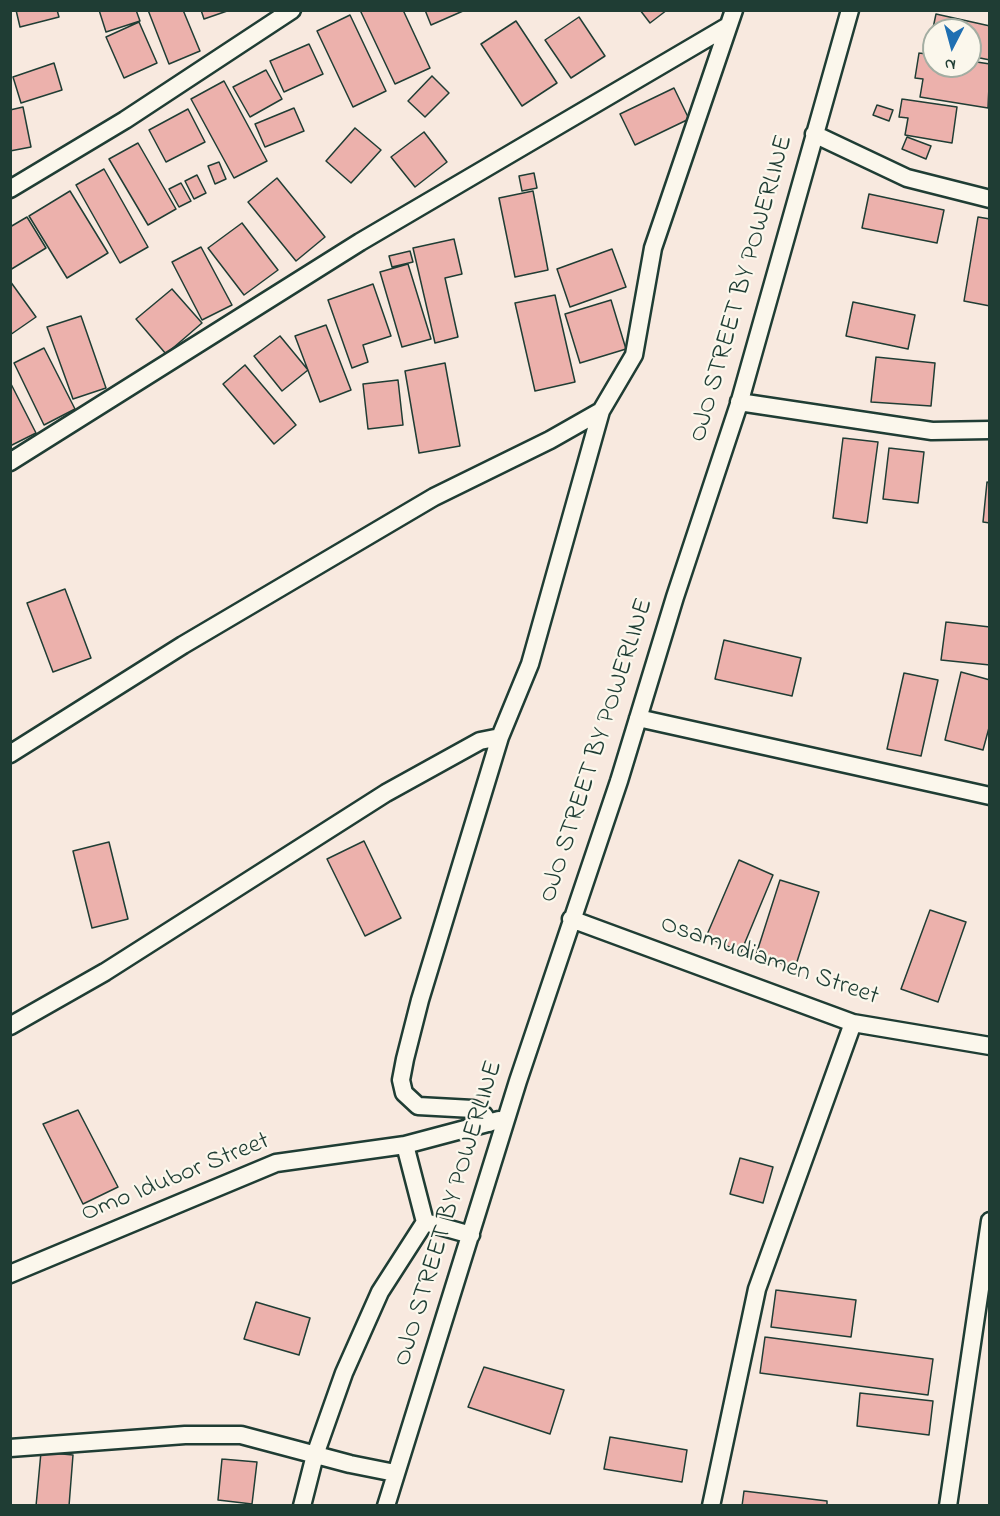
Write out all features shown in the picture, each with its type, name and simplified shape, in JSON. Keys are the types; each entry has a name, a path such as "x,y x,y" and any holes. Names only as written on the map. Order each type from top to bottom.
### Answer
{"street":[{"path":"10,189 124,120 292,10"},
{"name":"OJO STREET BY POWERLINE","path":"387,1506 395,1473 506,1118 739,402 850,10"},
{"path":"489,1123 484,1115 473,1109 418,1106 404,1093 401,1080 420,1000 500,737 530,664 601,411 634,355 653,248 731,18"},
{"path":"10,462 360,242 731,18"},
{"path":"814,135 907,178 990,199"},
{"path":"739,402 932,431 990,430"},
{"path":"10,754 183,645 434,497 550,440 601,411"},
{"path":"638,718 990,796"},
{"path":"10,1026 105,972 386,793 480,741 500,737"},
{"name":"Osamudiamen Street","path":"571,919 853,1023 990,1046"},
{"path":"711,1506 757,1289 853,1023"},
{"name":"Omo Idubor Street","path":"10,1274 276,1163 405,1145 506,1118"},
{"path":"302,1506 315,1455 345,1373 380,1292 425,1222 405,1145"},
{"path":"948,1506 990,1221"},
{"path":"425,1222 471,1235"},
{"path":"10,1448 184,1436 242,1435 315,1455 395,1473"}],"building":[{"path":"16,10 57,10 59,17 20,27"},
{"path":"99,10 136,10 140,21 106,32"},
{"path":"148,10 183,10 200,51 169,64"},
{"path":"201,10 230,10 204,19"},
{"path":"360,10 403,10 430,68 395,84"},
{"path":"425,10 463,10 463,11 431,25"},
{"path":"640,10 667,10 650,23"},
{"path":"936,14 954,18 935,18"},
{"path":"350,15 386,91 353,107 317,31"},
{"path":"579,17 605,56 571,78 545,40"},
{"path":"516,21 557,83 522,106 481,44"},
{"path":"139,22 157,63 124,78 106,37"},
{"path":"982,24 990,26 990,60 982,58"},
{"path":"309,44 323,74 284,92 270,61"},
{"path":"919,53 922,53 922,78 982,78 982,63 990,64 988,108 920,97 923,79 915,78"},
{"path":"54,63 62,90 21,103 13,77"},
{"path":"266,70 282,99 250,117 233,87"},
{"path":"432,76 449,93 425,117 408,101"},
{"path":"224,81 267,161 234,178 191,99"},
{"path":"674,88 689,119 635,145 620,114"},
{"path":"902,99 957,107 952,143 905,135 908,118 899,117"},
{"path":"877,105 893,110 889,121 873,115"},
{"path":"23,107 31,147 10,151 10,110"},
{"path":"294,108 304,131 265,147 255,124"},
{"path":"188,109 205,142 166,162 149,130"},
{"path":"355,128 381,150 351,183 326,161"},
{"path":"424,132 447,162 415,187 391,157"},
{"path":"907,137 931,146 926,159 902,149"},
{"path":"138,143 176,209 148,225 109,159"},
{"path":"219,162 226,179 215,184 208,166"},
{"path":"104,169 148,247 120,263 76,185"},
{"path":"534,173 537,188 522,191 519,176"},
{"path":"197,175 206,193 194,199 185,181"},
{"path":"277,178 325,237 296,261 248,202"},
{"path":"181,183 191,201 179,207 169,189"},
{"path":"70,191 108,253 67,278 29,216"},
{"path":"533,191 548,270 515,277 499,198"},
{"path":"869,194 944,210 937,243 862,228"},
{"path":"27,217 46,248 10,270 10,227"},
{"path":"978,217 990,219 990,306 964,301"},
{"path":"242,223 278,270 244,295 208,248"},
{"path":"454,239 462,274 445,278 458,337 435,343 413,248"},
{"path":"201,247 232,305 202,320 172,262"},
{"path":"612,249 626,287 570,307 557,269"},
{"path":"410,251 413,262 392,267 389,256"},
{"path":"408,264 431,339 402,347 380,272"},
{"path":"10,281 36,317 10,335"},
{"path":"373,284 391,336 363,345 368,362 352,368 328,300"},
{"path":"172,289 202,323 166,354 136,319"},
{"path":"555,295 575,382 535,391 515,303"},
{"path":"611,300 626,349 580,363 565,314"},
{"path":"853,302 915,315 908,349 846,336"},
{"path":"81,316 106,388 73,399 47,327"},
{"path":"326,325 351,390 320,402 295,336"},
{"path":"280,336 308,370 282,391 254,356"},
{"path":"44,348 75,409 44,425 14,363"},
{"path":"876,357 935,363 931,406 871,402"},
{"path":"445,363 460,446 419,453 405,371"},
{"path":"245,365 296,425 274,444 223,384"},
{"path":"398,380 403,425 368,429 363,384"},
{"path":"10,382 36,433 10,446"},
{"path":"843,438 878,442 867,523 833,518"},
{"path":"889,448 924,452 918,503 883,499"},
{"path":"987,482 990,483 990,523 983,522"},
{"path":"65,589 91,658 53,672 27,603"},
{"path":"946,622 990,627 990,665 941,660"},
{"path":"724,640 801,658 792,696 715,679"},
{"path":"961,672 990,680 990,724 983,750 945,740"},
{"path":"904,673 938,680 921,756 887,749"},
{"path":"364,841 401,918 365,936 327,859"},
{"path":"109,842 128,919 92,928 73,851"},
{"path":"739,860 773,875 741,952 706,937"},
{"path":"780,880 819,892 795,968 756,955"},
{"path":"930,910 966,922 938,1002 901,989"},
{"path":"78,1110 118,1187 83,1204 43,1124"},
{"path":"740,1158 773,1167 763,1203 730,1194"},
{"path":"776,1290 856,1300 851,1337 771,1327"},
{"path":"256,1302 310,1318 299,1355 244,1339"},
{"path":"765,1337 933,1359 928,1395 760,1373"},
{"path":"484,1367 564,1390 550,1434 468,1407"},
{"path":"860,1393 933,1401 929,1435 857,1426"},
{"path":"610,1437 687,1450 682,1482 604,1469"},
{"path":"41,1452 73,1455 69,1506 36,1506"},
{"path":"222,1459 257,1462 252,1504 218,1500"},
{"path":"744,1491 827,1501 827,1506 742,1506"}]}
